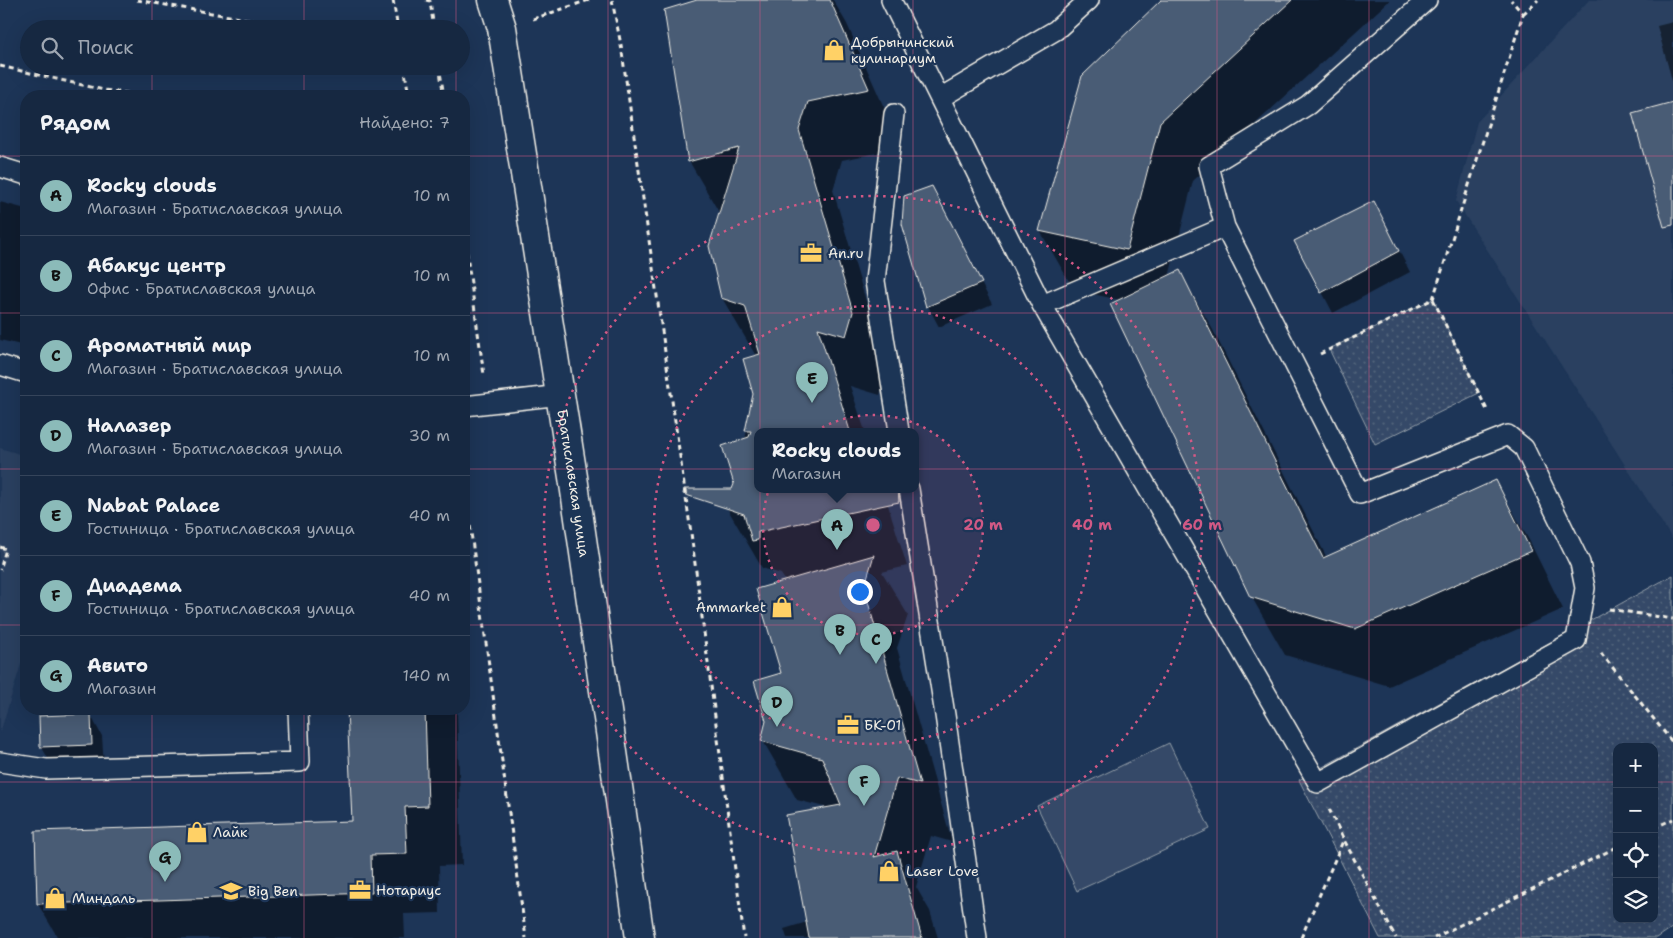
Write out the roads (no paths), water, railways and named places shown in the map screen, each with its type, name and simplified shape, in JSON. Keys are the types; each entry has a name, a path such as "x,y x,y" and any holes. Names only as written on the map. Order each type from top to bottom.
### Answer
{"main road":[{"name":"Братиславская улица","path":"493,0 502,28 560,395 640,938"},
{"name":"Братиславская улица","path":"502,28 504,0"}],"lane":[{"path":"891,0 1042,305 1318,783 1576,640 1585,588 1580,564 1524,448 1508,435 1360,494 1225,227 1209,166 1308,105 1427,0"},
{"path":"940,98 1056,30 1089,0"},
{"path":"894,114 875,281 900,428"},
{"path":"0,167 20,173"},
{"path":"1042,305 1225,227"},
{"path":"0,365 20,371"},
{"path":"470,405 560,395"},
{"path":"910,493 945,715 977,938"},
{"path":"0,762 46,769 300,762 298,715"}],"place":[{"name":"Добрынинский кулинариум","path":"834,50"},
{"name":"An.ru","path":"811,253"},
{"name":"Nabat Palace","path":"812,403"},
{"name":"Rocky clouds","path":"837,550"},
{"name":"Ammarket","path":"782,607"},
{"name":"Абакус центр","path":"840,655"},
{"name":"Ароматный мир","path":"876,664"},
{"name":"БК-01","path":"848,725"},
{"name":"Налазер","path":"777,727"},
{"name":"Диадема","path":"864,806"},
{"name":"Лайк","path":"197,832"},
{"name":"Laser Love","path":"889,871"},
{"name":"Авито","path":"165,882"},
{"name":"Нотариус","path":"360,890"},
{"name":"Big Ben","path":"231,891"},
{"name":"Миндаль","path":"55,898"}]}
